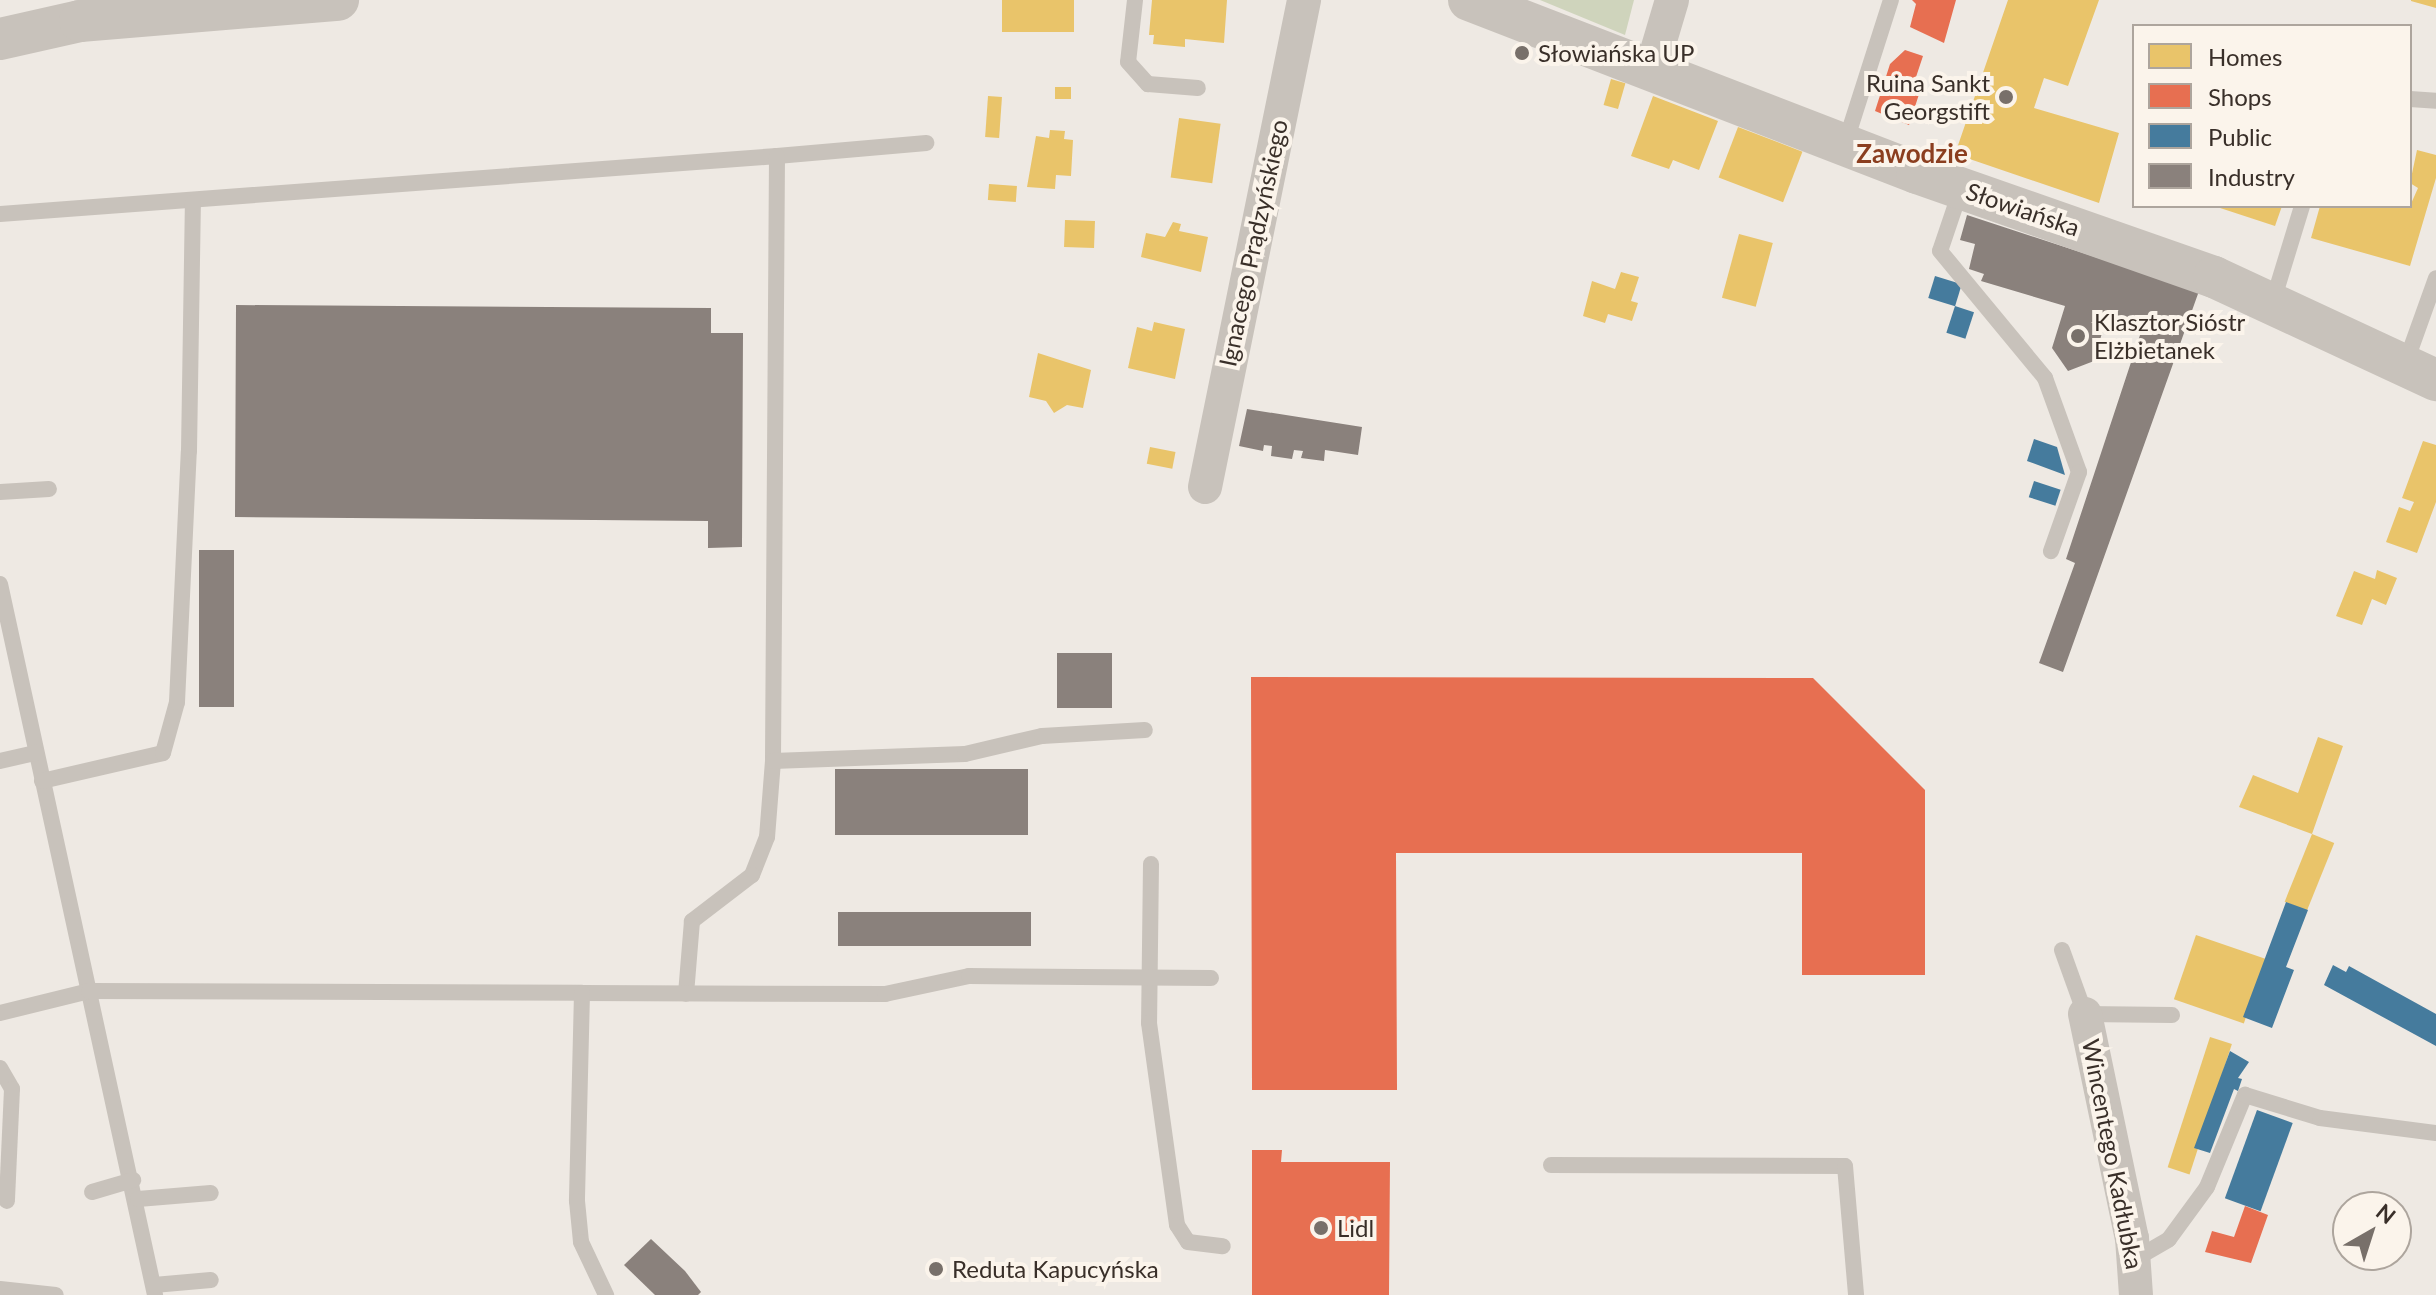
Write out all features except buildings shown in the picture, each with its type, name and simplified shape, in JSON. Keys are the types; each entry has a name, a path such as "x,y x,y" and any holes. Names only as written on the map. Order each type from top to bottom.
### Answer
{"street":[{"path":"0,39 80,21 244,3 338,0"},
{"name":"Ignacego Prądzyńskiego","path":"1205,487 1304,0"},
{"name":"Słowiańska","path":"1469,0 1515,8 1651,71 1844,146 2273,301 2421,371"},
{"path":"1651,71 1672,0"},
{"name":"Wincentego Kadłubka","path":"2085,1014 2135,1259 2136,1295"}],"lane":[{"path":"1135,0 1128,62 1148,84 1198,88"},
{"path":"1844,146 1891,0"},
{"path":"2412,99 2436,101"},
{"path":"0,214 193,203 926,143"},
{"path":"686,994 692,921 752,875 767,837 773,761 777,156"},
{"path":"1961,188 1940,251 2045,378 2079,472 2051,551"},
{"path":"42,781 163,753 177,702 189,451 193,203"},
{"path":"2273,301 2301,208"},
{"path":"2421,371 2436,278"},
{"path":"0,492 49,489"},
{"path":"0,584 138,1199 154,1290 211,1280"},
{"path":"773,761 965,754 1042,736 1145,730"},
{"path":"0,761 36,753"},
{"path":"1151,864 1149,978 1154,1078 1177,1225 1188,1242 1223,1246"},
{"path":"2062,950 2085,1014 2172,1015"},
{"path":"0,1013 89,991 885,994 969,976 1211,978"},
{"path":"582,993 577,1201 581,1242 606,1295"},
{"path":"0,1068 12,1089 7,1201"},
{"path":"2135,1259 2169,1239 2207,1187 2245,1095 2320,1118 2436,1133"},
{"path":"1551,1165 1845,1166 1856,1295"},
{"path":"92,1192 133,1180"},
{"path":"138,1199 211,1193"},
{"path":"0,1289 56,1295"}],"green space":[{"path":"1540,0 1634,0 1625,35"}],"place":[{"name":"Słowiańska UP","path":"1522,53"},
{"name":"Ruina Sankt Georgstift","path":"2006,97"},
{"name":"Klasztor Sióstr Elżbietanek","path":"2078,336"},
{"name":"Lidl","path":"1321,1228"},
{"name":"Reduta Kapucyńska","path":"936,1269"}],"district":[{"name":"Zawodzie","path":"1912,154"}]}
